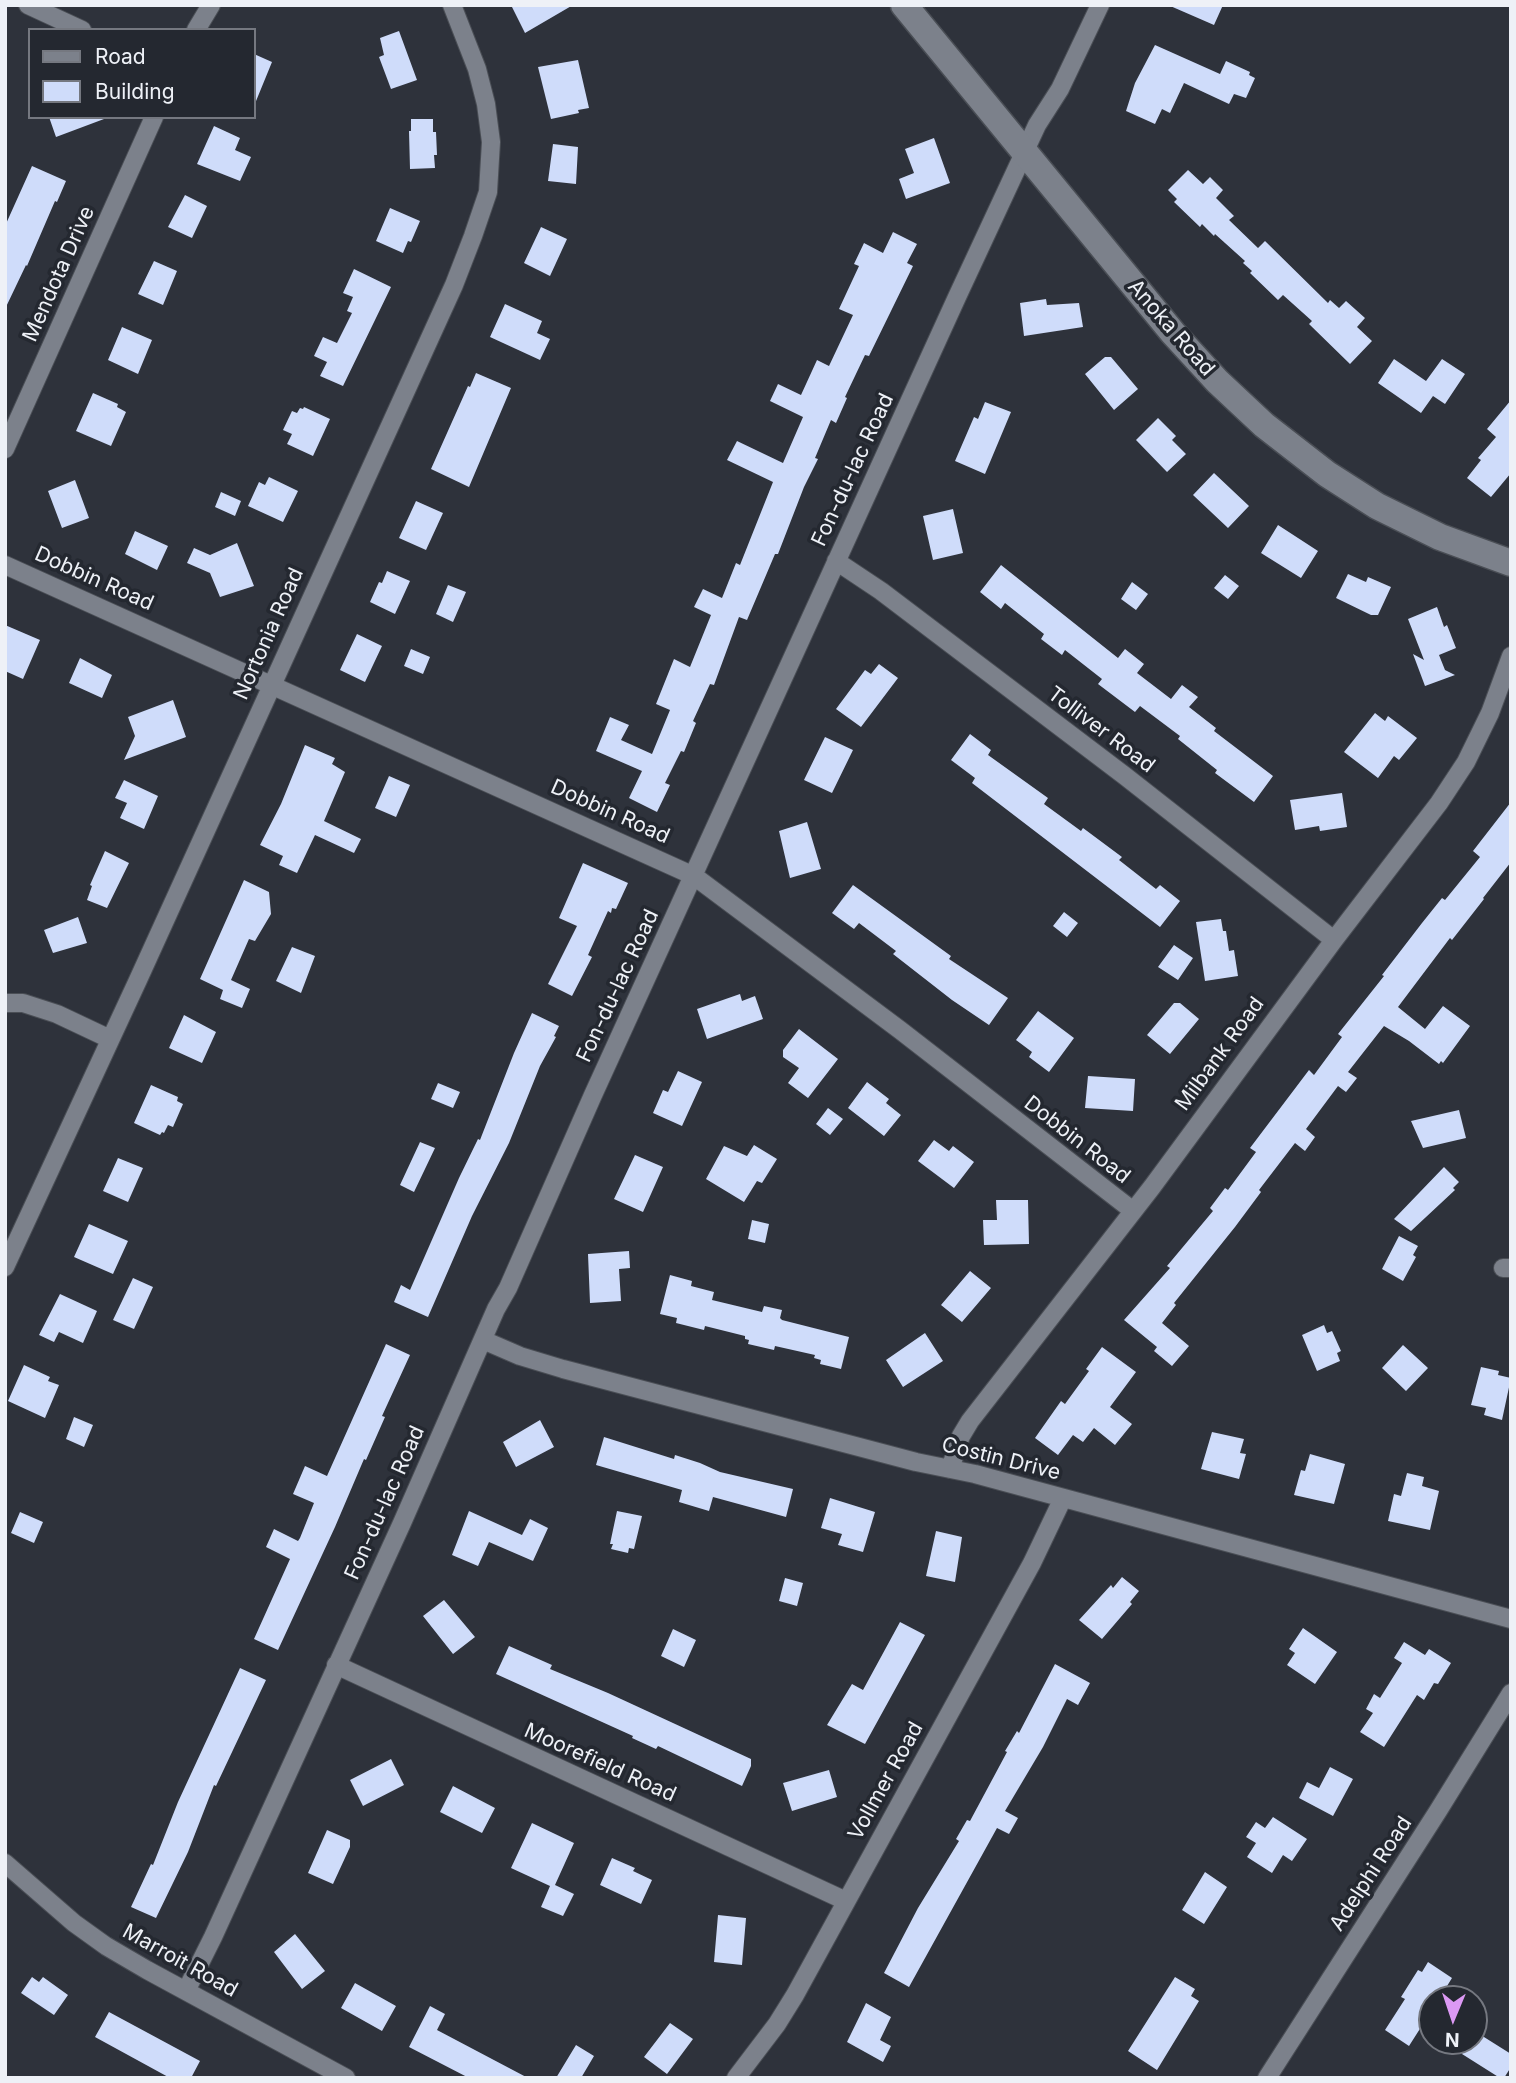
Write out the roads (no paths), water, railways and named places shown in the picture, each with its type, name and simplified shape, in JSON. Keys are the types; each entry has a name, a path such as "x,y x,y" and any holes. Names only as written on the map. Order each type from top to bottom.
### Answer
{"street":[{"path":"28,5 78,28"},
{"path":"197,28 211,5"},
{"name":"Nortonia Road","path":"5,1267 454,285 473,236 488,192 491,142 486,104 477,69 452,5"},
{"name":"Anoka Road","path":"904,5 1173,333 1217,381 1264,425 1326,474 1377,506 1440,537 1511,563"},
{"name":"Fon-du-lac Road","path":"186,1991 213,1937 836,561 1037,125 1059,89 1100,5"},
{"name":"Mendota Drive","path":"5,449 154,119"},
{"name":"Tolliver Road","path":"836,561 881,591 1125,776 1334,940"},
{"name":"Dobbin Road","path":"5,565 694,876 900,1030 1132,1210"},
{"name":"Milbank Road","path":"950,1469 961,1436 970,1421 1155,1182 1210,1105 1439,803 1466,762 1490,713 1511,656"},
{"path":"5,1003 23,1003 57,1014 110,1039"},
{"name":"Costin Drive","path":"483,1339 520,1356 563,1369 1063,1498 1511,1619"},
{"name":"Vollmer Road","path":"736,2078 777,2024 1032,1563 1063,1498"},
{"name":"Moorefield Road","path":"336,1665 846,1901"},
{"name":"Adelphi Road","path":"1267,2078 1511,1693"},
{"name":"Marroit Road","path":"5,1863 85,1931 147,1970 346,2078"}]}
